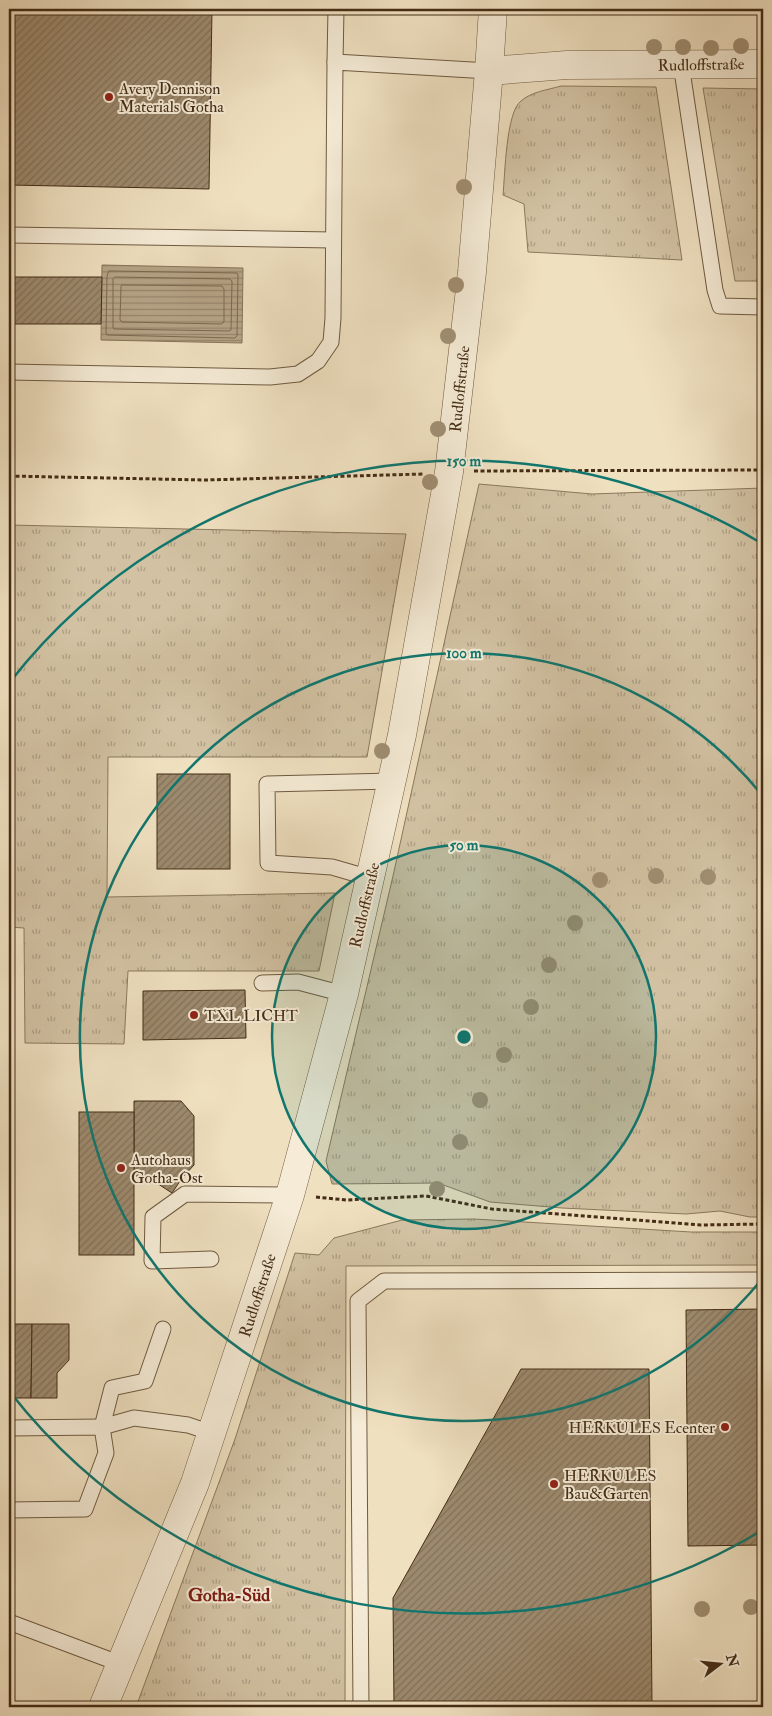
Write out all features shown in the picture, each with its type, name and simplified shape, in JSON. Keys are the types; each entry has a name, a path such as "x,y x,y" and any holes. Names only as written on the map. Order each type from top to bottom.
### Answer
{"street":[{"name":"Rudloffstraße","path":"103,1707 195,1483 212,1433 290,1194 344,994 404,726 438,473 472,272 489,71 492,9"},
{"name":"Rudloffstraße","path":"489,71 567,66 763,64"}],"lane":[{"path":"9,372 270,377 298,374 318,361 331,342 333,318 336,9"},
{"path":"335,62 489,71"},
{"path":"681,64 715,290 720,306 763,307"},
{"path":"9,235 333,240"},
{"path":"370,878 332,867 268,863 267,784 392,781"},
{"path":"262,983 298,982 344,994"},
{"path":"211,1259 152,1261 152,1218 185,1194 290,1194"},
{"path":"361,1707 358,1301 384,1281 763,1280"},
{"path":"9,1510 85,1509 106,1454 102,1426 112,1388 145,1381 163,1328"},
{"path":"9,1428 102,1426 134,1418 188,1425 212,1433"},
{"path":"9,1622 121,1664"}],"path":[{"path":"9,476 205,480 438,473 763,470"},
{"path":"290,1194 346,1200 426,1196 492,1210 701,1225 763,1224"}],"green space":[{"path":"561,86 656,87 682,260 528,252 524,204 503,195 509,130 516,107 521,101 534,93"},
{"path":"703,88 763,89 763,281 735,281"},
{"path":"479,484 592,494 763,488 763,1217 750,1217 720,1211 686,1214 562,1208 490,1202 438,1183 332,1184 326,1161 393,876"},
{"path":"9,525 406,534 367,757 108,757 107,897 335,893 319,971 128,971 124,1044 25,1043 24,928 9,927"},
{"path":"474,1219 691,1232 763,1232 763,1265 346,1266 345,1707 136,1707 235,1439 295,1253 319,1255 334,1238 402,1220"}],"water":[{"path":"102,265 243,268 242,343 101,340"}],"building":[{"name":"Avery Dennison Materials Gotha","path":"9,9 212,9 209,189 9,185"},
{"path":"9,277 102,277 101,324 9,324"},
{"path":"157,774 230,774 230,869 157,869"},
{"name":"TXL LICHT","path":"245,990 246,1038 143,1040 143,991"},
{"path":"134,1101 181,1101 194,1116 194,1165 172,1193 146,1176 134,1176"},
{"path":"79,1112 134,1112 134,1255 79,1255"},
{"name":"HERKULES Ecenter","path":"763,1309 763,1545 688,1546 686,1310"},
{"path":"9,1324 32,1324 31,1398 9,1398"},
{"path":"32,1324 69,1324 69,1360 57,1373 57,1398 31,1398"},
{"name":"HERKULES Bau&Garten","path":"521,1369 649,1369 652,1707 394,1707 393,1598"}],"place":[{"name":"Avery Dennison Materials Gotha","path":"109,97"},
{"name":"TXL LICHT","path":"194,1015"},
{"name":"Autohaus Gotha-Ost","path":"121,1168"},
{"name":"HERKULES Ecenter","path":"725,1427"},
{"name":"HERKULES Bau&Garten","path":"554,1484"}],"district":[{"name":"Gotha-Süd","path":"229,1595"}]}
